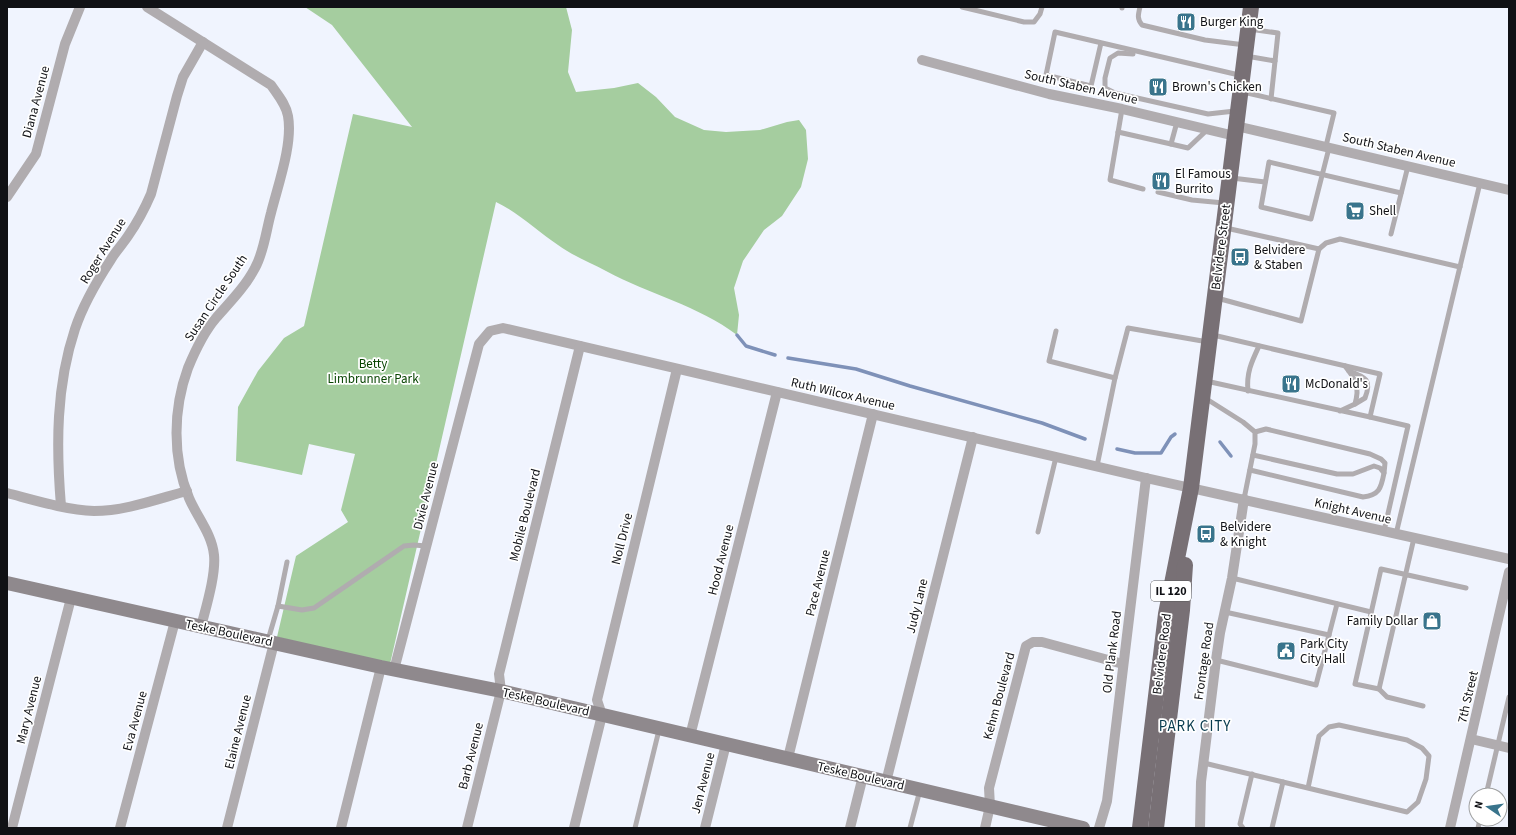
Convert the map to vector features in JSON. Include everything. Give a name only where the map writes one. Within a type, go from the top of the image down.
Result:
[{"type":"main road","name":"Belvidere Street","points":[[1191,488],[1251,7]]},
{"type":"main road","name":"Belvidere Road","points":[[1140,828],[1166,614],[1191,488]]},
{"type":"main road","name":"Belvidere Road","points":[[1156,828],[1182,610],[1191,488]]},
{"type":"street","name":"Diana Avenue","points":[[7,198],[36,154],[65,44],[80,7]]},
{"type":"street","name":"Susan Circle South","points":[[147,7],[270,85],[280,98],[288,114],[290,130],[280,178],[262,248],[255,268],[233,300],[215,319],[201,340],[188,368],[180,396],[176,426],[182,478],[189,498],[212,542],[214,557],[213,573],[202,627]]},
{"type":"street","name":"Roger Avenue","points":[[61,506],[58,471],[60,398],[66,364],[76,328],[90,296],[110,260],[128,236],[152,194],[179,90],[184,77],[203,42]]},
{"type":"street","name":"South Staben Avenue","points":[[922,60],[1049,94],[1208,129],[1237,124],[1509,190]]},
{"type":"street","name":"Ruth Wilcox Avenue","points":[[490,331],[502,328],[1191,488]]},
{"type":"street","name":"Dixie Avenue","points":[[341,828],[426,546],[479,344],[490,331]]},
{"type":"street","name":"Mobile Boulevard","points":[[501,691],[499,674],[580,346]]},
{"type":"street","name":"Noll Drive","points":[[602,715],[597,700],[677,369]]},
{"type":"street","name":"Hood Avenue","points":[[690,736],[777,392]]},
{"type":"street","name":"Pace Avenue","points":[[788,758],[873,414]]},
{"type":"street","name":"Judy Lane","points":[[886,782],[973,437]]},
{"type":"street","name":"Old Plank Road","points":[[1099,828],[1107,801],[1146,478]]},
{"type":"street","name":"Knight Avenue","points":[[1191,488],[1509,560]]},
{"type":"street","points":[[7,493],[61,506],[93,511],[120,509],[186,491]]},
{"type":"street","name":"Frontage Road","points":[[1200,828],[1201,782],[1216,660],[1232,578],[1244,499]]},
{"type":"street","name":"7th Street","points":[[1450,828],[1472,739],[1509,572]]},
{"type":"street","name":"Teske Boulevard","points":[[7,583],[388,668],[501,691],[1083,828]]},
{"type":"street","name":"Mary Avenue","points":[[12,828],[71,598]]},
{"type":"street","name":"Eva Avenue","points":[[120,828],[175,621]]},
{"type":"street","name":"Elaine Avenue","points":[[227,828],[271,642]]},
{"type":"street","name":"Kehm Boulevard","points":[[985,828],[990,806],[988,788],[1026,646],[1033,642],[1042,642],[1123,664]]},
{"type":"street","name":"Barb Avenue","points":[[467,828],[501,691]]},
{"type":"street","points":[[574,828],[602,715]]},
{"type":"street","points":[[1472,739],[1509,748]]},
{"type":"street","name":"Jen Avenue","points":[[705,828],[726,744]]},
{"type":"street","points":[[850,828],[863,776]]},
{"type":"lane","points":[[962,7],[1024,22],[1034,22],[1040,14],[1042,7]]},
{"type":"lane","points":[[1140,7],[1138,21],[1142,25],[1246,51],[1275,61]]},
{"type":"lane","points":[[1248,29],[1278,33],[1270,99]]},
{"type":"lane","points":[[1101,43],[1091,86],[1046,75],[1055,32],[1242,76]]},
{"type":"lane","points":[[1158,56],[1150,58],[1128,53],[1118,53],[1110,58],[1105,78],[1105,88],[1115,93],[1208,114],[1237,124]]},
{"type":"lane","points":[[1240,92],[1334,113],[1322,174],[1311,219],[1261,207],[1269,162],[1322,174],[1401,193]]},
{"type":"lane","points":[[1122,109],[1110,180],[1143,189]]},
{"type":"lane","points":[[1171,144],[1177,122]]},
{"type":"lane","points":[[1118,132],[1188,148],[1208,129]]},
{"type":"lane","points":[[1391,234],[1408,166]]},
{"type":"lane","points":[[1230,177],[1265,182]]},
{"type":"lane","points":[[1396,534],[1480,183]]},
{"type":"lane","points":[[1158,192],[1192,200],[1227,203]]},
{"type":"lane","points":[[1224,227],[1319,249]]},
{"type":"lane","points":[[1215,298],[1301,321],[1319,249],[1326,242],[1340,239],[1460,267]]},
{"type":"lane","points":[[1097,466],[1115,378],[1128,328],[1259,346],[1380,374],[1370,418]]},
{"type":"lane","points":[[1056,331],[1049,361],[1115,378]]},
{"type":"lane","points":[[1248,391],[1247,379],[1250,366],[1259,346]]},
{"type":"lane","points":[[1345,366],[1358,384],[1355,404]]},
{"type":"lane","points":[[1340,411],[1365,398],[1369,386],[1367,380],[1362,376],[1349,371]]},
{"type":"lane","points":[[1204,381],[1408,426],[1384,531]]},
{"type":"lane","points":[[1203,397],[1243,422],[1255,432]]},
{"type":"lane","points":[[1250,470],[1363,497],[1378,493],[1384,473],[1385,463],[1381,459],[1370,454],[1266,429],[1255,432]]},
{"type":"lane","points":[[1244,499],[1255,444],[1255,432]]},
{"type":"lane","points":[[1253,455],[1337,474],[1353,474],[1374,466],[1380,468],[1384,473]]},
{"type":"lane","points":[[1038,532],[1056,457]]},
{"type":"lane","points":[[1379,690],[1414,538]]},
{"type":"lane","points":[[278,606],[302,610],[314,608],[404,546],[426,546]]},
{"type":"lane","points":[[271,642],[287,562]]},
{"type":"lane","points":[[1423,706],[1387,697],[1379,690],[1355,684],[1381,569],[1466,588]]},
{"type":"lane","points":[[1232,578],[1371,612]]},
{"type":"lane","points":[[1216,660],[1316,685],[1337,604]]},
{"type":"lane","points":[[1225,612],[1329,635]]},
{"type":"lane","points":[[1488,787],[1509,697]]},
{"type":"lane","points":[[1204,763],[1407,812],[1418,802],[1426,778],[1429,756],[1422,748],[1407,740],[1339,725],[1329,727],[1319,736],[1308,788]]},
{"type":"lane","points":[[635,828],[660,728]]},
{"type":"lane","points":[[1243,828],[1240,824],[1252,774]]},
{"type":"lane","points":[[1272,828],[1283,782]]},
{"type":"lane","points":[[910,828],[920,790]]},
{"type":"green space","name":"Betty Limbrunner Park","points":[[305,7],[566,7],[572,30],[568,72],[576,92],[614,88],[638,83],[656,97],[675,117],[704,130],[726,132],[760,130],[799,120],[806,130],[808,159],[801,187],[782,216],[764,230],[743,261],[734,288],[739,315],[737,335],[707,316],[622,279],[576,256],[550,240],[512,211],[496,202],[390,664],[277,637],[296,556],[348,522],[341,510],[355,454],[309,444],[302,475],[236,461],[238,407],[258,371],[284,338],[304,326],[353,114],[412,127],[332,25]]},
{"type":"waterway","points":[[737,335],[746,346],[775,355]]},
{"type":"waterway","points":[[788,358],[856,369],[910,386],[1042,423],[1085,439]]},
{"type":"waterway","points":[[1117,449],[1135,453],[1161,453],[1171,437],[1175,434]]},
{"type":"waterway","points":[[1220,442],[1231,456]]},
{"type":"place","name":"Burger King","points":[[1186,22]]},
{"type":"place","name":"Brown's Chicken","points":[[1158,87]]},
{"type":"place","name":"El Famous Burrito","points":[[1161,181]]},
{"type":"place","name":"Shell","points":[[1355,211]]},
{"type":"place","name":"Belvidere & Staben","points":[[1240,257]]},
{"type":"place","name":"McDonald's","points":[[1291,384]]},
{"type":"place","name":"Belvidere & Knight","points":[[1206,534]]},
{"type":"place","name":"Family Dollar","points":[[1432,621]]},
{"type":"place","name":"Park City City Hall","points":[[1286,651]]},
{"type":"district","name":"PARK CITY","points":[[1195,726]]}]
